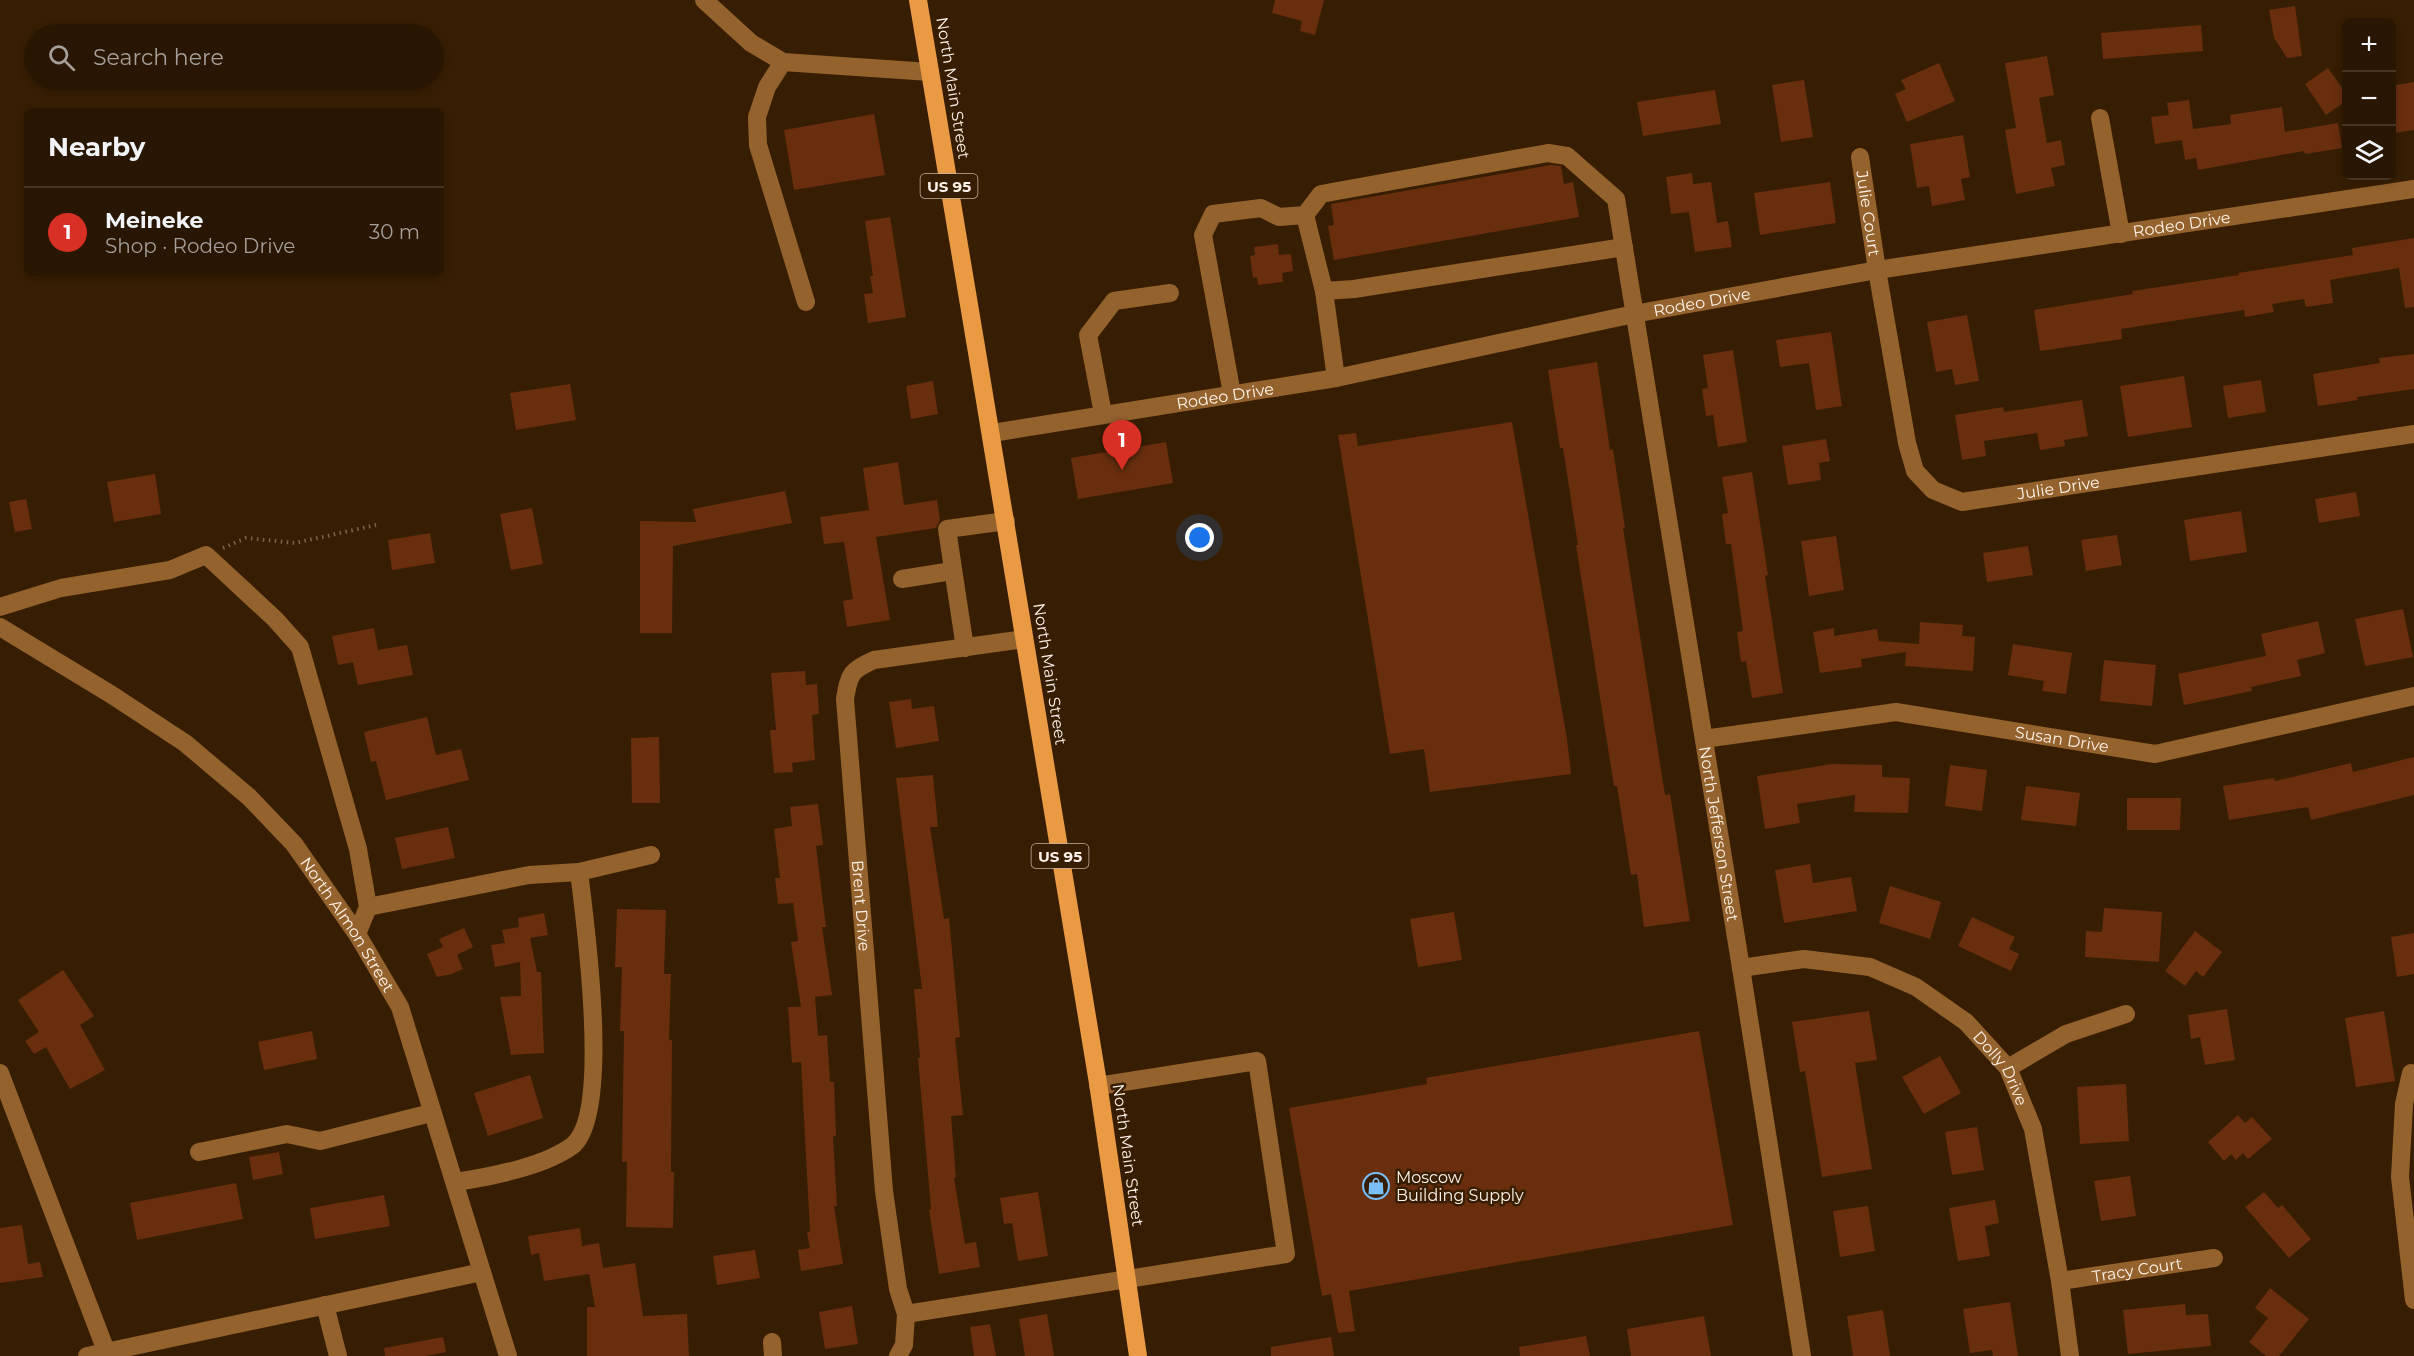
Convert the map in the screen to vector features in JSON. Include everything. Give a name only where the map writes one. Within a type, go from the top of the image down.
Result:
[{"type":"highway","name":"North Main Street","points":[[918,0],[992,433],[1098,1086],[1138,1356]]},
{"type":"street","points":[[704,0],[751,43],[783,62],[930,72]]},
{"type":"street","points":[[783,62],[767,87],[757,117],[758,146],[806,302]]},
{"type":"street","points":[[2100,118],[2121,234]]},
{"type":"street","name":"North Jefferson Street","points":[[1305,215],[1321,194],[1548,153],[1567,156],[1616,199],[1742,968],[1802,1356]]},
{"type":"street","name":"Julie Court","points":[[1860,158],[1877,270]]},
{"type":"street","name":"Rodeo Drive","points":[[992,433],[1336,378],[1634,314],[1877,270],[2414,189]]},
{"type":"street","points":[[1232,394],[1203,235],[1213,214],[1261,208],[1279,218],[1305,215],[1324,291],[1336,378]]},
{"type":"street","points":[[1324,291],[1354,289],[1624,247]]},
{"type":"street","name":"Julie Drive","points":[[1877,270],[1907,443],[1915,471],[1933,489],[1962,502],[2414,434]]},
{"type":"street","points":[[1103,414],[1088,335],[1114,301],[1170,292]]},
{"type":"street","points":[[965,648],[947,529],[1006,521]]},
{"type":"street","points":[[0,607],[62,588],[170,570],[206,555],[275,620],[300,647],[358,849],[368,907],[357,934]]},
{"type":"street","points":[[902,579],[952,571]]},
{"type":"street","name":"North Almon Street","points":[[0,627],[112,695],[185,743],[249,797],[294,844],[357,934],[400,1007],[508,1356]]},
{"type":"street","name":"Brent Drive","points":[[898,1356],[904,1345],[906,1314],[898,1289],[884,1191],[845,699],[848,680],[856,667],[874,660],[1024,639]]},
{"type":"street","name":"Susan Drive","points":[[1704,739],[1896,712],[2155,754],[2414,696]]},
{"type":"street","points":[[368,907],[529,875],[579,872],[651,855]]},
{"type":"street","points":[[455,1182],[499,1175],[551,1156],[573,1145],[585,1125],[593,1072],[592,984],[579,872]]},
{"type":"street","name":"Dolly Drive","points":[[1742,968],[1804,959],[1870,967],[1917,987],[1966,1022],[2008,1068],[2033,1129],[2060,1281],[2070,1356]]},
{"type":"street","points":[[2008,1068],[2066,1035],[2126,1014]]},
{"type":"street","points":[[906,1314],[1286,1254],[1257,1061],[1098,1086]]},
{"type":"street","points":[[2411,1072],[2404,1104],[2400,1177],[2414,1300]]},
{"type":"street","points":[[0,1073],[108,1355]]},
{"type":"street","points":[[199,1152],[287,1134],[320,1141],[431,1113]]},
{"type":"street","name":"Tracy Court","points":[[2060,1281],[2214,1258]]},
{"type":"street","points":[[87,1356],[108,1355],[482,1272]]},
{"type":"street","points":[[325,1305],[338,1356]]},
{"type":"path","points":[[206,555],[246,538],[295,543],[376,525]]},
{"type":"building","points":[[1275,0],[1324,0],[1315,35],[1300,31],[1302,21],[1272,13]]},
{"type":"building","points":[[2295,6],[2302,56],[2287,58],[2274,38],[2269,10]]},
{"type":"building","points":[[2201,25],[2203,51],[2103,59],[2101,33]]},
{"type":"building","points":[[2047,56],[2054,95],[2039,98],[2047,143],[2061,140],[2065,165],[2051,168],[2055,186],[2016,194],[2005,130],[2016,128],[2005,63]]},
{"type":"building","points":[[1939,63],[1955,101],[1907,122],[1895,94],[1906,89],[1901,80]]},
{"type":"building","points":[[2328,68],[2342,88],[2342,104],[2326,115],[2305,84]]},
{"type":"building","points":[[1804,80],[1813,137],[1781,142],[1772,85]]},
{"type":"building","points":[[2414,82],[2414,130],[2396,133],[2396,85]]},
{"type":"building","points":[[1715,90],[1721,124],[1643,136],[1637,102]]},
{"type":"building","points":[[2189,100],[2193,129],[2231,124],[2230,115],[2282,107],[2285,132],[2338,123],[2342,148],[2305,154],[2304,151],[2198,170],[2196,158],[2185,160],[2182,140],[2155,144],[2151,117],[2169,115],[2167,103]]},
{"type":"building","points":[[874,114],[885,175],[794,190],[784,130]]},
{"type":"building","points":[[1963,135],[1970,177],[1961,179],[1965,200],[1932,206],[1929,186],[1917,188],[1910,144]]},
{"type":"building","points":[[1551,165],[1561,166],[1564,184],[1573,182],[1579,217],[1334,260],[1328,226],[1334,225],[1331,204]]},
{"type":"building","points":[[1692,173],[1693,184],[1711,182],[1717,223],[1728,221],[1732,247],[1695,252],[1689,212],[1671,214],[1666,177]]},
{"type":"building","points":[[1830,182],[1836,223],[1760,235],[1754,193]]},
{"type":"building","points":[[890,217],[906,317],[868,323],[864,294],[873,293],[870,276],[873,276],[865,221]]},
{"type":"building","points":[[2414,238],[2414,307],[2405,308],[2399,268],[2330,280],[2333,303],[2306,307],[2304,299],[2272,304],[2274,312],[2245,317],[2244,310],[2121,329],[2122,339],[2040,351],[2034,310],[2133,294],[2132,291],[2353,255],[2352,248]]},
{"type":"building","points":[[1278,244],[1279,255],[1291,254],[1293,271],[1282,273],[1283,282],[1258,285],[1257,277],[1253,278],[1250,256],[1255,255],[1254,247]]},
{"type":"building","points":[[1967,315],[1979,381],[1955,385],[1952,369],[1936,372],[1927,322]]},
{"type":"building","points":[[1831,332],[1842,406],[1816,410],[1809,363],[1780,367],[1776,340]]},
{"type":"building","points":[[1733,350],[1747,442],[1718,447],[1713,415],[1706,416],[1702,389],[1708,388],[1703,355]]},
{"type":"building","points":[[2414,354],[2414,389],[2357,397],[2358,400],[2318,406],[2313,374],[2380,363],[2379,358]]},
{"type":"building","points":[[1597,362],[1610,450],[1613,449],[1625,528],[1623,528],[1665,795],[1670,794],[1690,921],[1644,927],[1637,874],[1631,875],[1617,786],[1614,786],[1563,448],[1560,448],[1548,370]]},
{"type":"building","points":[[2184,376],[2192,427],[2128,437],[2120,386]]},
{"type":"building","points":[[2261,380],[2266,412],[2228,418],[2223,386]]},
{"type":"building","points":[[933,381],[938,414],[911,419],[906,386]]},
{"type":"building","points":[[570,384],[576,420],[516,430],[510,393]]},
{"type":"building","points":[[2082,400],[2088,436],[2064,440],[2065,446],[2040,450],[2037,433],[1984,441],[1986,456],[1962,460],[1955,415],[2003,407],[2004,412]]},
{"type":"building","points":[[1512,422],[1567,739],[1571,774],[1430,792],[1424,749],[1390,754],[1338,435],[1356,433],[1358,446]]},
{"type":"building","points":[[1826,439],[1830,461],[1819,463],[1821,480],[1788,485],[1782,446]]},
{"type":"building","points":[[1166,442],[1173,483],[1078,499],[1071,458]]},
{"type":"building","points":[[898,462],[904,505],[937,500],[940,520],[936,528],[876,537],[890,620],[847,627],[843,601],[853,599],[844,542],[824,544],[820,517],[869,510],[863,468]]},
{"type":"building","points":[[1752,472],[1783,693],[1752,698],[1746,661],[1741,662],[1737,632],[1743,631],[1731,544],[1726,544],[1722,514],[1728,513],[1722,477]]},
{"type":"building","points":[[155,474],[161,514],[114,522],[107,482]]},
{"type":"building","points":[[785,491],[792,523],[673,546],[672,633],[640,633],[640,521],[696,522],[693,509]]},
{"type":"building","points":[[2356,492],[2360,516],[2319,523],[2315,499]]},
{"type":"building","points":[[26,499],[32,529],[15,532],[9,502]]},
{"type":"building","points":[[532,508],[543,564],[511,570],[500,514]]},
{"type":"building","points":[[2241,511],[2247,552],[2190,561],[2184,520]]},
{"type":"building","points":[[430,533],[435,563],[392,570],[388,540]]},
{"type":"building","points":[[2117,535],[2122,565],[2086,571],[2081,540]]},
{"type":"building","points":[[1836,536],[1844,590],[1809,596],[1801,541]]},
{"type":"building","points":[[2028,546],[2033,575],[1987,582],[1983,553]]},
{"type":"building","points":[[2403,609],[2413,657],[2365,666],[2355,619]]},
{"type":"building","points":[[2318,621],[2325,653],[2297,660],[2301,676],[2251,687],[2252,691],[2184,705],[2178,674],[2266,656],[2261,634]]},
{"type":"building","points":[[1920,622],[1963,625],[1962,636],[1975,637],[1973,671],[1905,666],[1906,652],[1861,659],[1862,667],[1820,673],[1813,632],[1834,628],[1834,636],[1877,629],[1879,641],[1919,644]]},
{"type":"building","points":[[374,628],[378,650],[407,645],[413,675],[358,685],[353,662],[338,665],[332,636]]},
{"type":"building","points":[[2013,644],[2072,653],[2066,694],[2042,691],[2044,681],[2008,675]]},
{"type":"building","points":[[2104,660],[2156,665],[2152,706],[2100,701]]},
{"type":"building","points":[[805,671],[806,685],[817,684],[819,714],[812,715],[815,760],[792,763],[793,772],[774,773],[770,730],[776,730],[771,673]]},
{"type":"building","points":[[911,699],[912,709],[934,706],[939,741],[896,748],[889,702]]},
{"type":"building","points":[[427,717],[436,755],[461,749],[469,780],[386,800],[376,761],[371,762],[364,732]]},
{"type":"building","points":[[659,737],[660,803],[632,803],[631,738]]},
{"type":"building","points":[[2414,757],[2414,795],[2311,820],[2308,807],[2229,820],[2223,786],[2274,778],[2275,781],[2351,763],[2353,772]]},
{"type":"building","points":[[1832,764],[1882,765],[1882,777],[1910,778],[1908,813],[1854,812],[1855,795],[1797,804],[1800,823],[1765,829],[1757,776]]},
{"type":"building","points":[[1950,765],[1987,770],[1982,811],[1945,806]]},
{"type":"building","points":[[933,775],[938,827],[930,827],[944,919],[949,918],[960,1037],[955,1038],[963,1115],[951,1116],[956,1178],[954,1178],[965,1244],[976,1242],[980,1267],[939,1274],[929,1210],[931,1209],[918,1058],[920,1058],[914,989],[922,989],[896,778]]},
{"type":"building","points":[[2026,786],[2080,793],[2076,826],[2021,820]]},
{"type":"building","points":[[2127,798],[2181,798],[2180,830],[2127,830]]},
{"type":"building","points":[[818,804],[823,845],[816,846],[826,927],[822,927],[832,995],[815,997],[818,1036],[827,1035],[830,1082],[834,1082],[836,1136],[833,1136],[837,1206],[834,1206],[843,1264],[801,1271],[798,1250],[810,1248],[807,1232],[810,1232],[801,1062],[792,1063],[788,1007],[801,1007],[791,942],[798,941],[793,903],[778,904],[775,878],[780,878],[774,829],[792,826],[790,807]]},
{"type":"building","points":[[448,827],[455,858],[402,869],[395,838]]},
{"type":"building","points":[[1810,864],[1813,883],[1851,877],[1857,911],[1784,923],[1775,870]]},
{"type":"building","points":[[1890,886],[1941,902],[1930,939],[1879,923]]},
{"type":"building","points":[[2104,908],[2162,912],[2159,962],[2085,957],[2086,931],[2102,932]]},
{"type":"building","points":[[617,909],[666,910],[664,974],[671,974],[669,1040],[672,1040],[673,1228],[626,1227],[627,1162],[622,1162],[624,1031],[620,1031],[622,967],[615,967]]},
{"type":"building","points":[[1454,912],[1462,960],[1418,967],[1410,919]]},
{"type":"building","points":[[544,913],[548,935],[530,938],[537,972],[541,972],[544,1053],[511,1055],[500,997],[521,996],[520,962],[495,967],[491,945],[505,943],[502,930],[519,927],[518,918]]},
{"type":"building","points":[[1972,917],[2015,937],[2009,949],[2019,954],[2011,971],[1958,946]]},
{"type":"building","points":[[464,928],[473,947],[457,955],[463,969],[437,977],[427,954],[443,947],[439,939]]},
{"type":"building","points":[[2195,931],[2222,952],[2203,977],[2196,971],[2185,986],[2165,971]]},
{"type":"building","points":[[2414,933],[2414,974],[2397,977],[2391,937]]},
{"type":"building","points":[[63,970],[94,1016],[80,1025],[105,1070],[70,1089],[46,1047],[34,1054],[25,1041],[39,1032],[18,1000]]},
{"type":"building","points":[[2227,1009],[2235,1060],[2205,1065],[2200,1037],[2191,1039],[2188,1015]]},
{"type":"building","points":[[1869,1011],[1877,1060],[1855,1063],[1872,1169],[1822,1177],[1805,1071],[1800,1072],[1792,1022]]},
{"type":"building","points":[[2384,1011],[2395,1081],[2356,1087],[2345,1018]]},
{"type":"building","points":[[312,1031],[317,1059],[264,1070],[258,1042]]},
{"type":"building","points":[[1699,1031],[1733,1225],[1349,1291],[1355,1331],[1338,1333],[1331,1294],[1322,1296],[1289,1108],[1427,1084],[1426,1078]]},
{"type":"building","points":[[1940,1056],[1961,1093],[1924,1114],[1902,1077]]},
{"type":"building","points":[[530,1075],[543,1118],[488,1136],[474,1093]]},
{"type":"building","points":[[2126,1084],[2129,1141],[2080,1144],[2077,1087]]},
{"type":"building","points":[[2238,1115],[2245,1123],[2252,1117],[2272,1139],[2248,1159],[2243,1153],[2236,1160],[2231,1154],[2224,1161],[2208,1142]]},
{"type":"building","points":[[1977,1127],[1984,1170],[1952,1175],[1945,1132]]},
{"type":"building","points":[[279,1152],[283,1174],[253,1180],[249,1157]]},
{"type":"building","points":[[2130,1176],[2136,1216],[2101,1221],[2094,1181]]},
{"type":"building","points":[[236,1183],[243,1219],[137,1240],[130,1203]]},
{"type":"building","points":[[1038,1192],[1048,1256],[1018,1261],[1012,1223],[1004,1224],[1000,1198]]},
{"type":"building","points":[[2264,1192],[2278,1208],[2282,1205],[2311,1239],[2289,1258],[2245,1207]]},
{"type":"building","points":[[384,1195],[390,1226],[315,1239],[310,1208]]},
{"type":"building","points":[[1995,1200],[1999,1223],[1985,1226],[1990,1256],[1958,1261],[1949,1208]]},
{"type":"building","points":[[1868,1206],[1875,1251],[1840,1257],[1833,1211]]},
{"type":"building","points":[[22,1225],[28,1264],[40,1262],[43,1277],[0,1283],[0,1228]]},
{"type":"building","points":[[580,1228],[582,1246],[599,1243],[603,1268],[635,1263],[643,1316],[687,1314],[689,1356],[587,1356],[587,1307],[595,1307],[589,1274],[544,1281],[539,1253],[531,1255],[528,1236]]},
{"type":"building","points":[[755,1250],[760,1278],[717,1285],[713,1256]]},
{"type":"building","points":[[2270,1288],[2309,1319],[2279,1356],[2266,1356],[2249,1342],[2268,1318],[2255,1308]]},
{"type":"building","points":[[2010,1302],[2018,1356],[1993,1356],[1992,1350],[1970,1353],[1963,1309]]},
{"type":"building","points":[[2185,1304],[2186,1315],[2208,1314],[2211,1346],[2128,1354],[2123,1310]]},
{"type":"building","points":[[852,1306],[858,1344],[825,1349],[819,1312]]},
{"type":"building","points":[[1883,1310],[1890,1356],[1853,1356],[1847,1316]]},
{"type":"building","points":[[1047,1314],[1054,1356],[1025,1356],[1019,1319]]},
{"type":"building","points":[[1704,1316],[1711,1356],[1631,1356],[1627,1329]]},
{"type":"building","points":[[990,1324],[996,1356],[974,1356],[970,1327]]},
{"type":"building","points":[[1586,1336],[1590,1356],[1520,1356],[1519,1347]]},
{"type":"building","points":[[443,1337],[446,1352],[425,1356],[385,1356],[384,1348]]},
{"type":"building","points":[[1331,1337],[1334,1356],[1271,1356],[1271,1347]]},
{"type":"place","name":"Meineke","points":[[1122,470]]},
{"type":"place","name":"Moscow Building Supply","points":[[1376,1186]]}]
